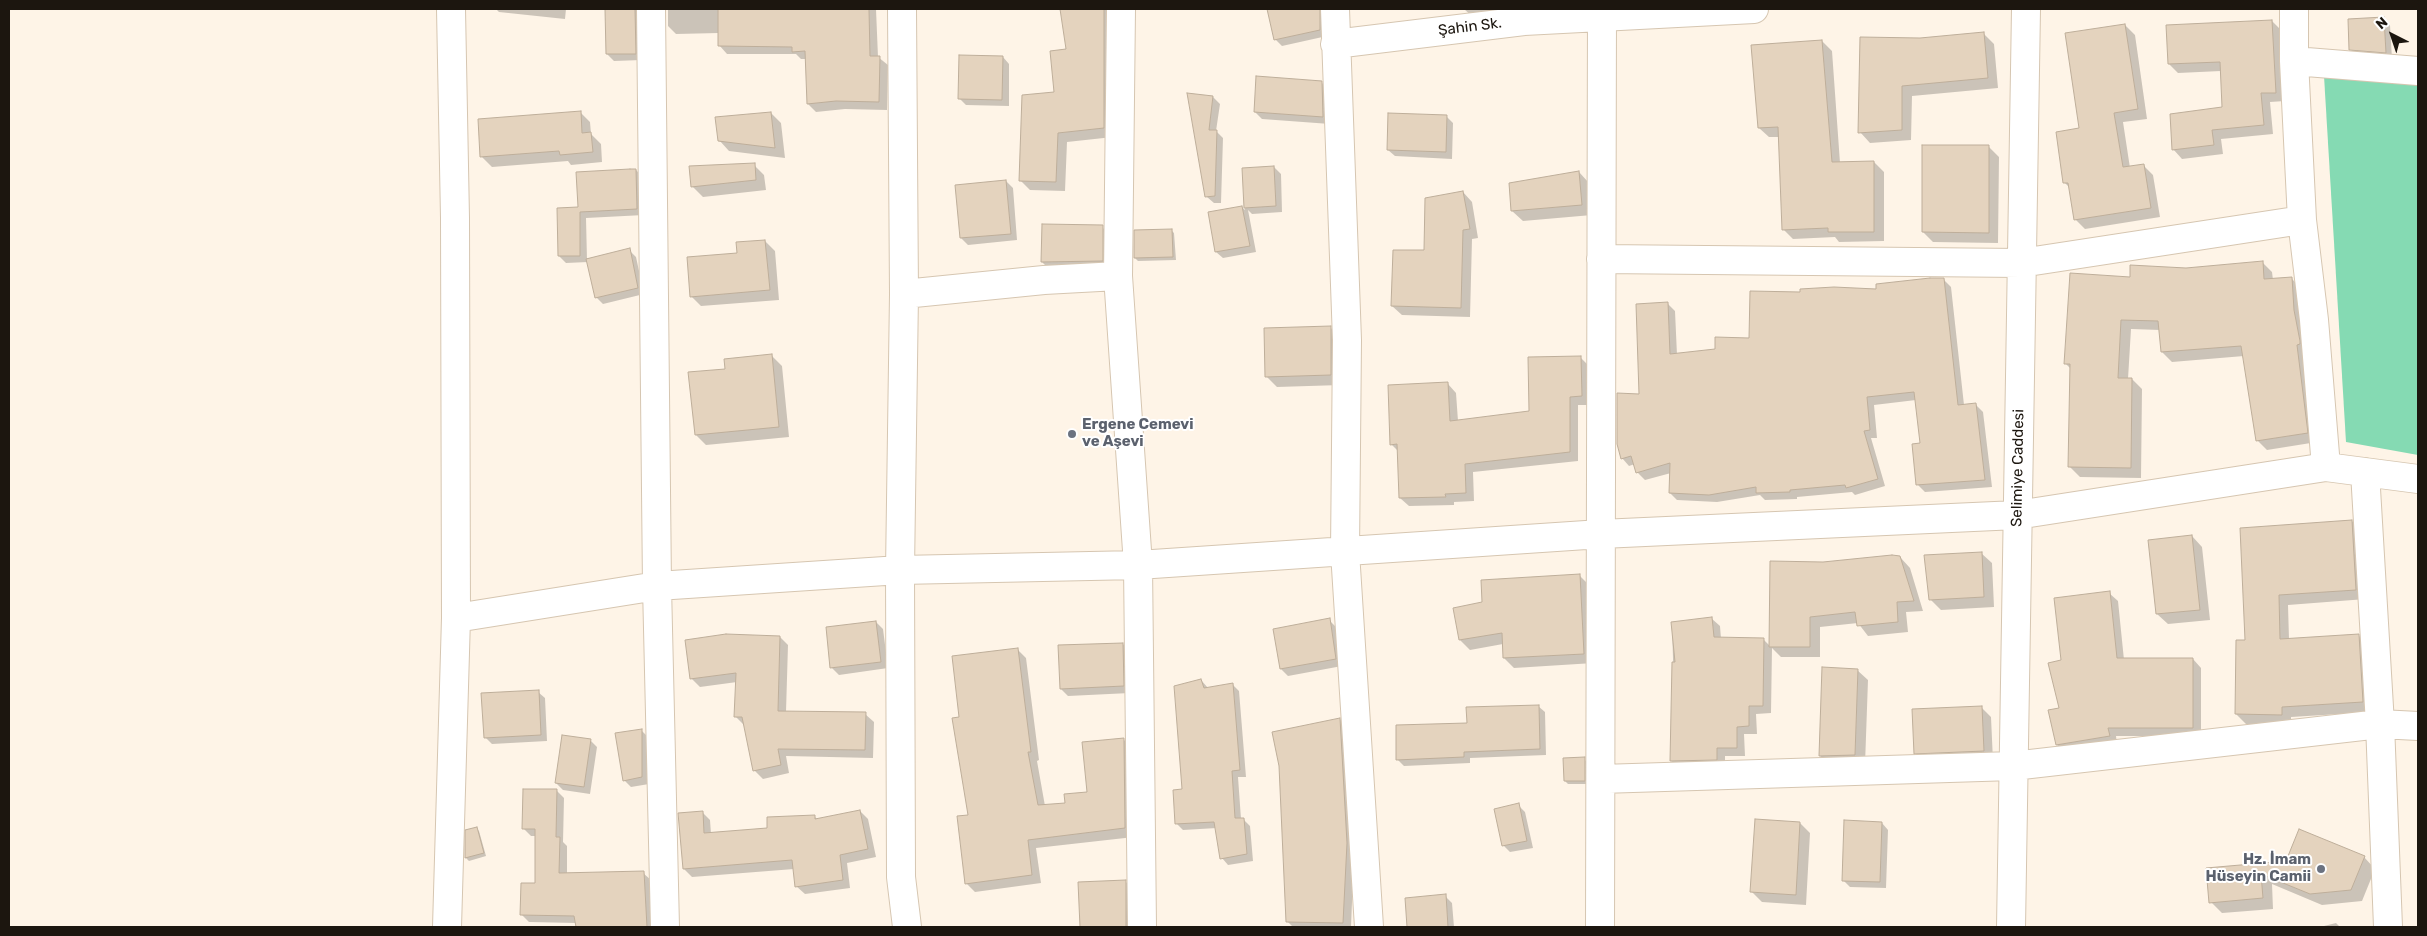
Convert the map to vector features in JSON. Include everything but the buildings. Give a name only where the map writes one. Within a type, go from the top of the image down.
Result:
[{"type":"street","points":[[446,927],[456,618],[455,218],[451,9]]},
{"type":"street","points":[[651,9],[658,586],[665,927]]},
{"type":"street","points":[[902,9],[904,294],[900,570],[902,876],[907,927]]},
{"type":"street","points":[[1121,9],[1118,276],[1138,565],[1142,927]]},
{"type":"street","points":[[1335,9],[1347,340],[1345,552],[1369,927]]},
{"type":"street","name":"Şahin Sk.","points":[[1335,44],[1602,12],[1754,9]]},
{"type":"street","name":"Selimiye Caddesi","points":[[2011,927],[2026,9]]},
{"type":"street","points":[[2294,9],[2294,61],[2302,220],[2314,320],[2326,467]]},
{"type":"street","points":[[1600,927],[1602,12]]},
{"type":"street","points":[[2294,61],[2418,71]]},
{"type":"street","points":[[1601,258],[2022,262],[2302,220]]},
{"type":"street","points":[[904,294],[1044,280],[1118,276]]},
{"type":"street","points":[[456,618],[658,586],[900,570],[1138,565],[1601,534],[2017,515],[2326,467],[2418,479]]},
{"type":"street","points":[[2365,472],[2380,724],[2388,927]]},
{"type":"street","points":[[1601,779],[2013,766],[2380,724],[2418,726]]},
{"type":"green space","points":[[2324,76],[2418,85],[2418,455],[2346,442]]},
{"type":"place","name":"Ergene Cemevi ve Aşevi","points":[[1072,434]]},
{"type":"place","name":"Hz. İmam Hüseyin Camii","points":[[2321,869]]}]
